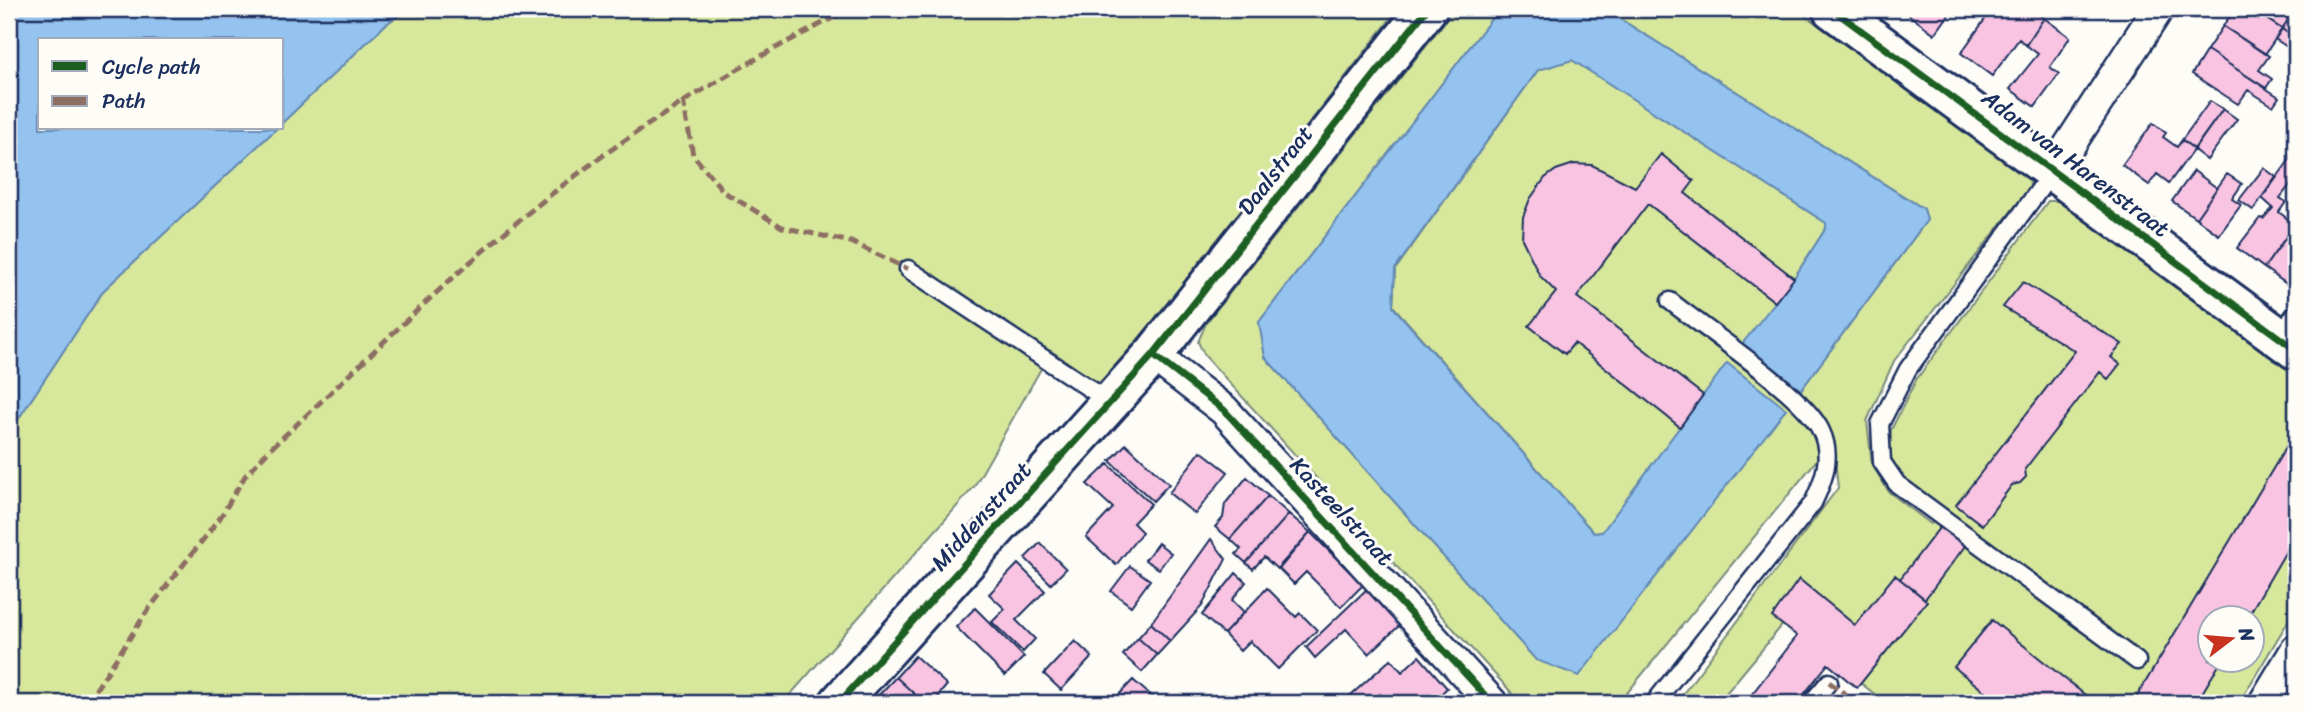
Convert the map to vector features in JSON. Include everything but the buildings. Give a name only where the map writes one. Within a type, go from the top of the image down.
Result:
[{"type":"street","name":"Daalstraat","points":[[1153,355],[1427,9]]},
{"type":"street","name":"Adam van Harenstraat","points":[[1832,9],[2290,334]]},
{"type":"street","points":[[2054,169],[2158,9]]},
{"type":"street","name":"Middenstraat","points":[[839,703],[1153,355]]},
{"type":"street","name":"Kasteelstraat","points":[[1153,355],[1224,410],[1492,703]]},
{"type":"street","points":[[2264,703],[2296,650]]},
{"type":"lane","points":[[2054,169],[1908,369],[1880,424],[1882,462],[1897,484],[2137,662]]},
{"type":"lane","points":[[908,269],[1110,402]]},
{"type":"lane","points":[[1654,703],[1813,503],[1825,478],[1827,455],[1822,433],[1813,416],[1796,398],[1670,301]]},
{"type":"lane","points":[[1811,703],[1829,682]]},
{"type":"green space","points":[[407,9],[1398,9],[1174,297],[1100,384],[1051,351],[974,487],[783,703],[9,703],[9,433],[104,290],[275,130],[284,130],[284,121],[385,25]]},
{"type":"green space","points":[[1455,9],[1499,9],[1259,322],[1265,357],[1536,660],[1601,532],[1594,533],[1393,306],[1395,270],[1538,70],[1572,60],[1826,223],[1826,228],[1794,278],[1801,390],[1927,220],[1924,209],[1604,9],[1796,9],[2029,177],[2030,187],[1894,361],[1867,421],[1872,465],[1889,492],[1931,524],[1942,507],[1903,478],[1890,458],[1891,430],[1916,380],[2048,201],[2060,201],[2296,365],[2296,608],[2266,658],[2266,604],[2196,604],[2196,674],[2256,674],[2239,703],[1886,703],[1784,623],[1718,703],[1676,703],[1838,488],[1833,440],[1619,703],[1521,703],[1205,356],[1198,342],[1206,323]]},
{"type":"water","points":[[9,9],[407,9],[385,25],[284,121],[284,38],[38,38],[38,130],[275,130],[104,290],[9,433]]},
{"type":"water","points":[[1499,9],[1604,9],[1924,209],[1927,220],[1801,390],[1742,344],[1794,278],[1826,228],[1826,223],[1572,60],[1538,70],[1395,269],[1393,307],[1594,533],[1602,532],[1727,363],[1786,409],[1579,676],[1536,660],[1265,357],[1259,322]]},
{"type":"marked path","points":[[87,703],[148,610],[220,518],[245,476],[269,450],[453,278],[516,223],[635,133],[763,55],[851,9]]},
{"type":"marked path","points":[[683,100],[693,155],[724,192],[782,227],[851,242],[908,269]]},
{"type":"marked path","points":[[1829,682],[1857,703]]},
{"type":"cycle path","points":[[839,703],[1153,355],[1427,9]]},
{"type":"cycle path","points":[[1832,9],[2296,350]]},
{"type":"cycle path","points":[[1153,355],[1224,410],[1492,703]]}]
